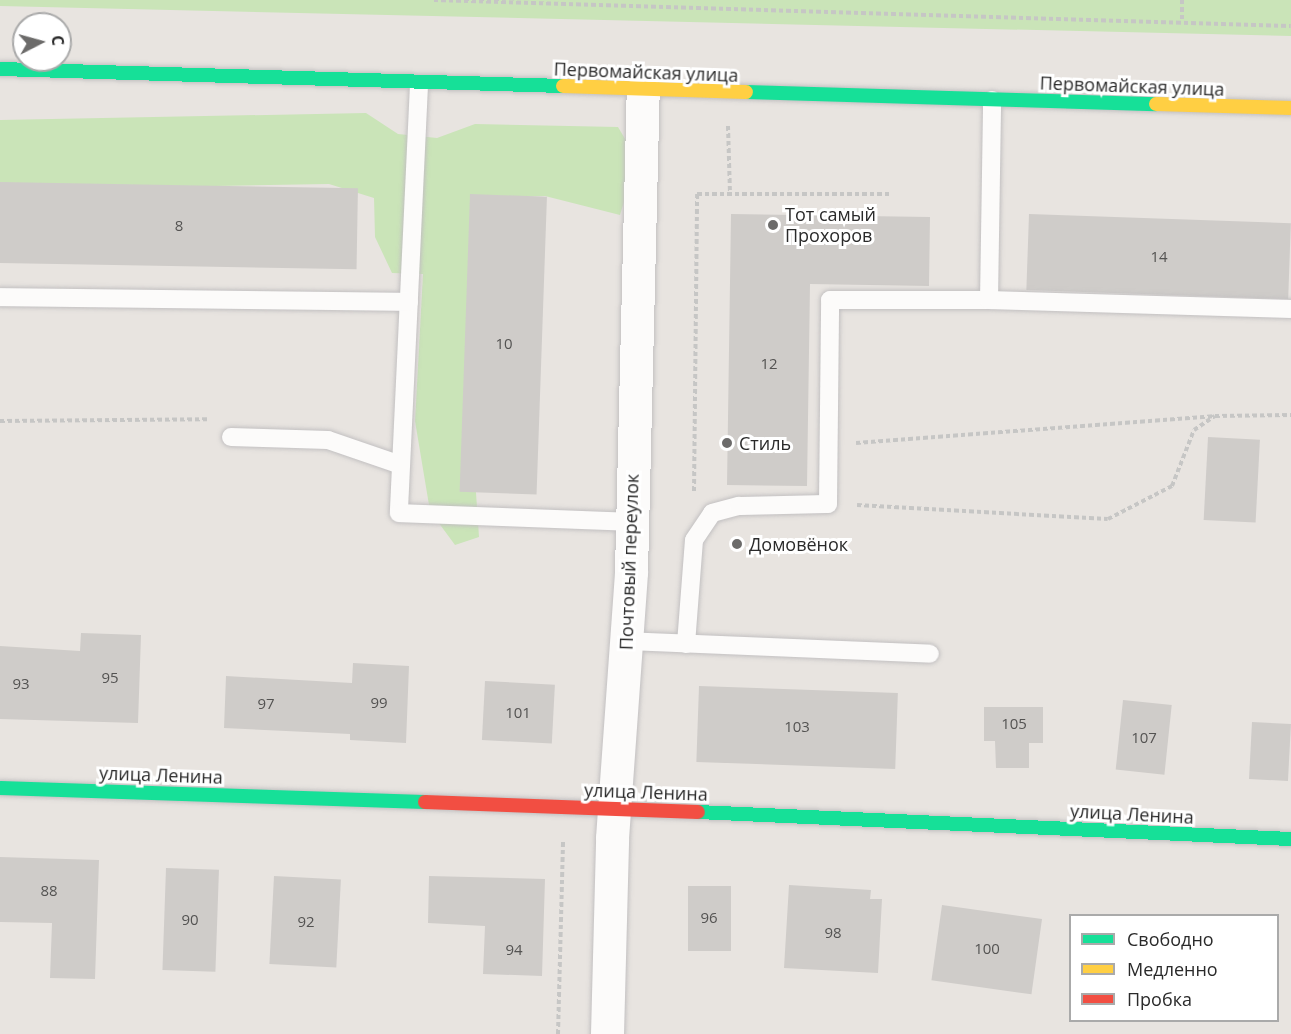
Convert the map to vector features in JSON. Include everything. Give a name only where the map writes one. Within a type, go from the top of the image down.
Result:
[{"type":"main road","name":"Первомайская улица","points":[[0,69],[419,84],[1291,108]]},
{"type":"main road","name":"улица Ленина","points":[[0,788],[614,808],[1291,839]]},
{"type":"street","name":"Почтовый переулок","points":[[607,1034],[614,808],[632,522],[643,90]]},
{"type":"lane","points":[[419,84],[399,513],[632,522]]},
{"type":"lane","points":[[989,300],[992,100]]},
{"type":"lane","points":[[0,297],[409,302]]},
{"type":"lane","points":[[686,644],[694,540],[712,513],[739,506],[828,504],[830,300],[989,300],[1291,309]]},
{"type":"lane","points":[[231,437],[328,440],[401,465]]},
{"type":"lane","points":[[626,641],[930,654]]},
{"type":"path","points":[[434,0],[1291,26]]},
{"type":"path","points":[[1182,0],[1182,21]]},
{"type":"path","points":[[728,125],[730,194]]},
{"type":"path","points":[[694,540],[697,194],[890,194]]},
{"type":"path","points":[[828,445],[1215,416],[1291,415]]},
{"type":"path","points":[[828,504],[1108,519],[1172,486],[1194,430],[1215,416]]},
{"type":"path","points":[[0,421],[167,419]]},
{"type":"path","points":[[558,1034],[563,837]]},
{"type":"green space","points":[[0,0],[1291,0],[1291,36],[0,6]]},
{"type":"green space","points":[[366,113],[398,134],[437,138],[475,124],[618,127],[637,159],[620,215],[545,196],[488,198],[475,478],[479,537],[455,545],[430,511],[415,421],[423,274],[392,273],[375,237],[374,198],[329,184],[0,190],[0,120]]},
{"type":"building","points":[[0,182],[358,188],[357,269],[0,263]]},
{"type":"building","points":[[470,194],[547,197],[537,495],[460,492]]},
{"type":"building","points":[[731,214],[930,217],[929,286],[810,284],[807,486],[727,485]]},
{"type":"building","points":[[1029,214],[1291,223],[1288,299],[1026,290]]},
{"type":"building","points":[[1208,437],[1260,440],[1256,523],[1204,520]]},
{"type":"building","points":[[81,633],[141,635],[138,723],[0,719],[0,646],[80,651]]},
{"type":"building","points":[[353,663],[409,666],[406,743],[350,740],[350,734],[224,728],[226,676],[352,683]]},
{"type":"building","points":[[485,681],[555,685],[552,744],[482,740]]},
{"type":"building","points":[[699,686],[898,693],[895,769],[696,762]]},
{"type":"building","points":[[1123,700],[1172,705],[1164,775],[1116,770]]},
{"type":"building","points":[[984,707],[1043,707],[1043,743],[1029,743],[1029,768],[996,768],[995,741],[984,741]]},
{"type":"building","points":[[1252,722],[1291,724],[1288,781],[1249,779]]},
{"type":"building","points":[[0,857],[99,860],[95,979],[50,978],[52,923],[0,922]]},
{"type":"building","points":[[166,868],[219,870],[215,972],[162,970]]},
{"type":"building","points":[[274,876],[341,880],[336,967],[269,964]]},
{"type":"building","points":[[429,876],[545,879],[542,976],[483,974],[485,926],[428,923]]},
{"type":"building","points":[[789,885],[871,890],[870,899],[882,899],[878,973],[784,968]]},
{"type":"building","points":[[688,886],[731,886],[731,951],[688,951]]},
{"type":"building","points":[[942,905],[1042,919],[1031,994],[931,980]]},
{"type":"traffic: fast","points":[[0,69],[563,86]]},
{"type":"traffic: fast","points":[[746,92],[1156,104]]},
{"type":"traffic: fast","points":[[0,788],[425,802]]},
{"type":"traffic: fast","points":[[698,812],[1291,839]]},
{"type":"traffic: slow","points":[[563,86],[746,92]]},
{"type":"traffic: slow","points":[[1156,104],[1291,108]]},
{"type":"traffic: jam","points":[[425,802],[698,812]]},
{"type":"place","name":"Тот самый Прохоров","points":[[773,225]]},
{"type":"place","name":"Стиль","points":[[727,443]]},
{"type":"place","name":"Домовёнок","points":[[737,544]]}]
